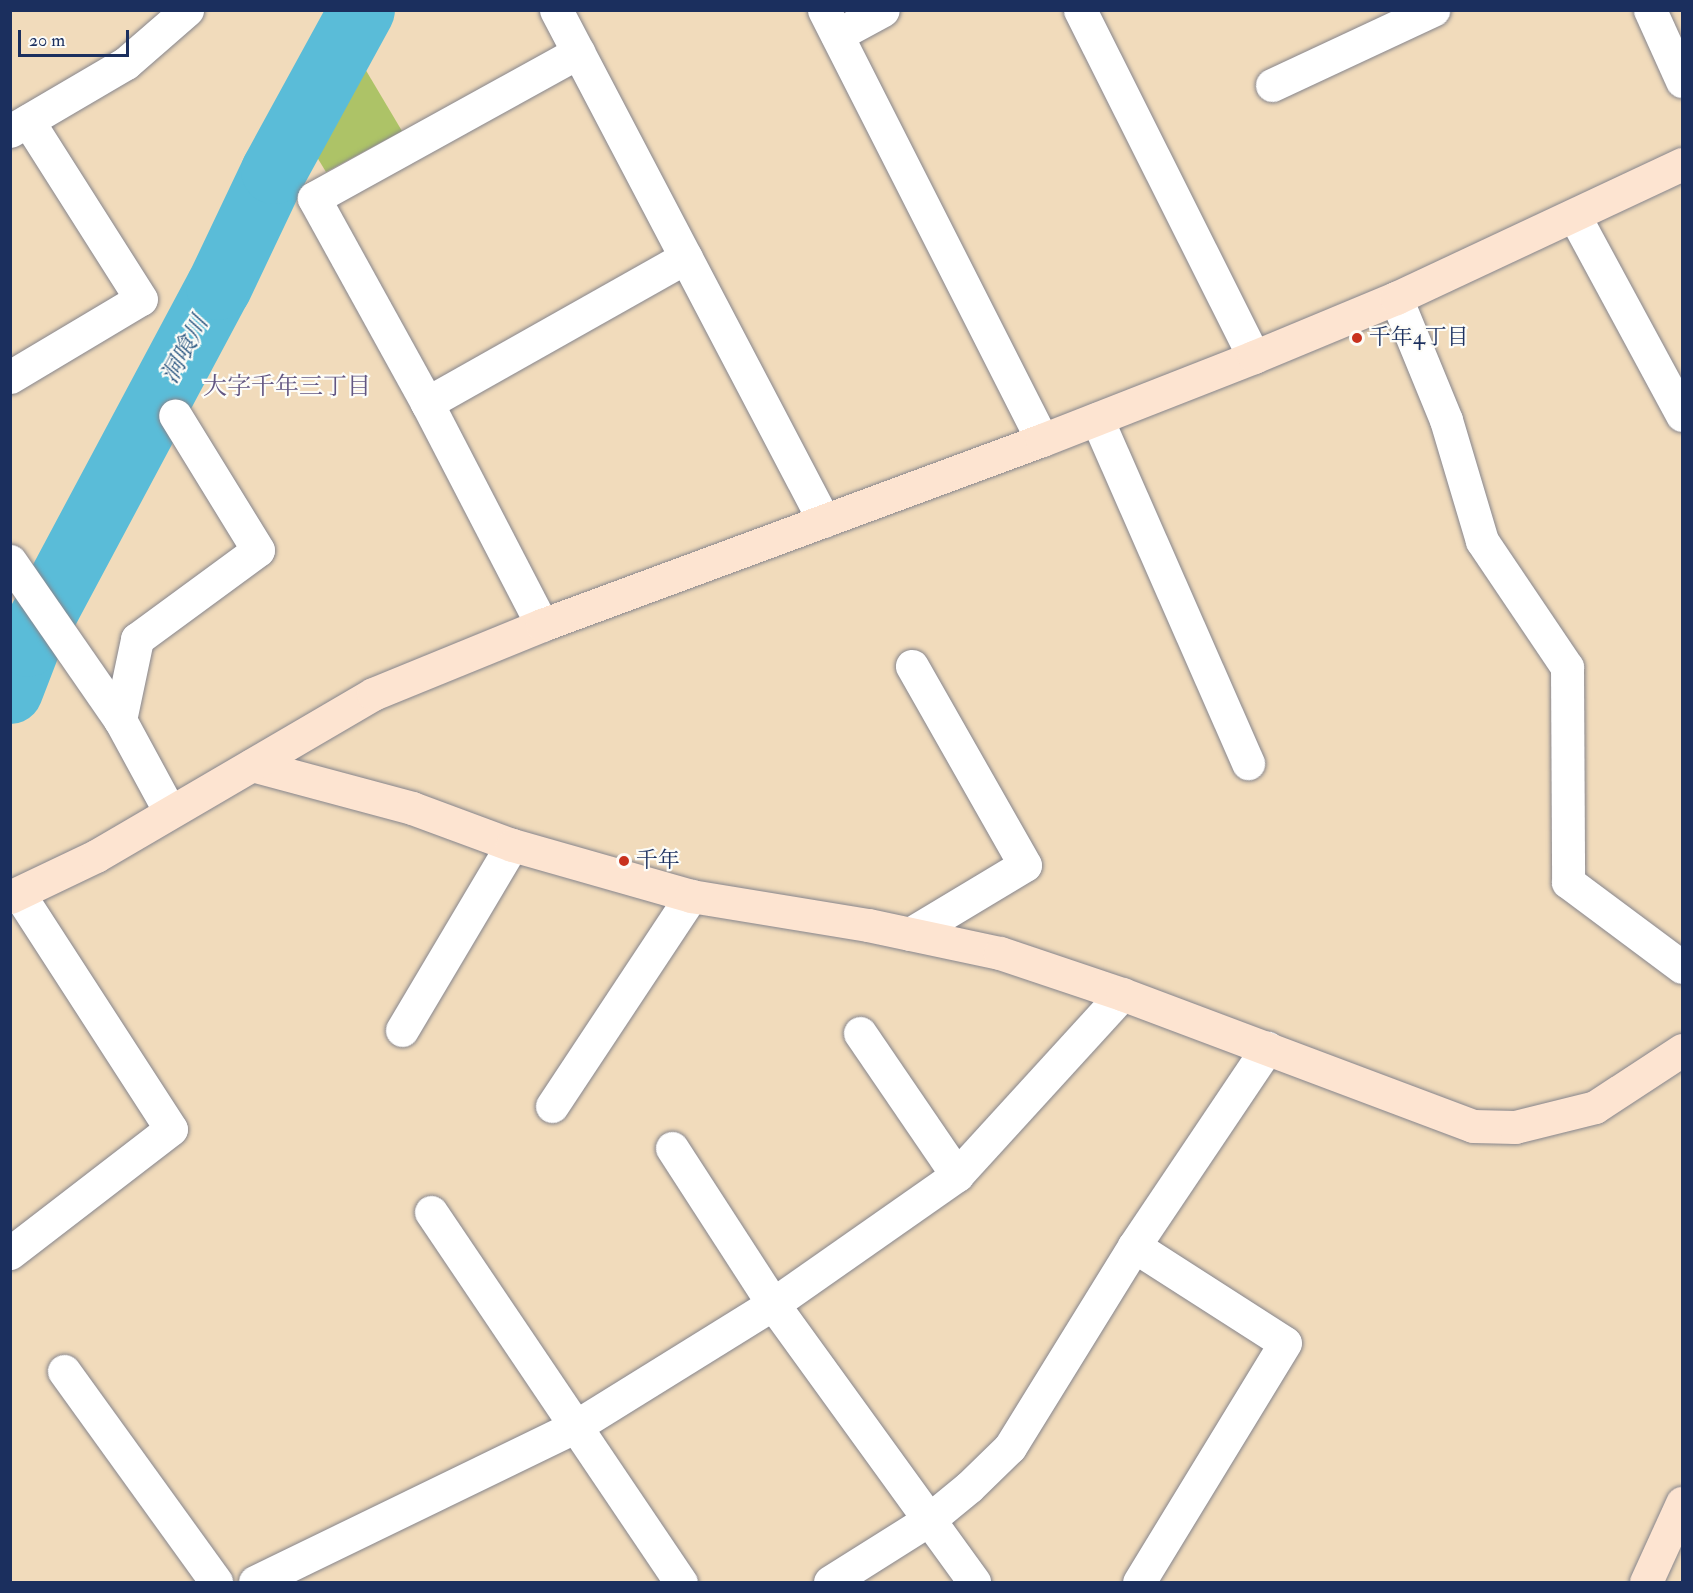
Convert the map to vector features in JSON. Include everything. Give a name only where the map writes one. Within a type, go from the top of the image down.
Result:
[{"type":"street","points":[[10,377],[141,299],[19,126],[126,63],[187,10]]},
{"type":"street","points":[[556,10],[824,521]]},
{"type":"street","points":[[883,10],[830,23],[1042,440]]},
{"type":"street","points":[[1080,10],[1254,357]]},
{"type":"street","points":[[1272,85],[1433,10]]},
{"type":"street","points":[[1650,10],[1683,81]]},
{"type":"street","points":[[542,625],[428,403],[314,198],[578,52]]},
{"type":"street","points":[[10,1253],[171,1129],[15,896],[96,856],[373,694],[542,625],[1042,440],[1254,357],[1396,298],[1575,217],[1683,164]]},
{"type":"street","points":[[1575,217],[1683,415]]},
{"type":"street","points":[[428,403],[686,257]]},
{"type":"street","points":[[1396,298],[1446,420],[1482,541],[1567,667],[1568,882],[1683,967]]},
{"type":"street","points":[[120,720],[136,639],[258,550],[175,415]]},
{"type":"street","points":[[1097,419],[1248,763]]},
{"type":"street","points":[[10,561],[120,720],[170,812]]},
{"type":"street","points":[[910,934],[1025,865],[912,666]]},
{"type":"street","points":[[252,765],[412,808],[512,845],[691,896],[910,934],[1000,953],[1122,994],[1473,1126],[1515,1127],[1595,1107],[1683,1050]]},
{"type":"street","points":[[402,1029],[512,845]]},
{"type":"street","points":[[552,1106],[691,896]]},
{"type":"street","points":[[255,1582],[576,1426],[773,1304],[957,1175],[1122,994]]},
{"type":"street","points":[[860,1033],[957,1175]]},
{"type":"street","points":[[830,1582],[930,1519],[969,1487],[1010,1447],[1134,1246],[1267,1048]]},
{"type":"street","points":[[672,1148],[773,1304],[974,1582]]},
{"type":"street","points":[[431,1212],[681,1582]]},
{"type":"street","points":[[1134,1246],[1285,1343],[1139,1582]]},
{"type":"street","points":[[64,1371],[216,1582]]},
{"type":"street","points":[[1646,1582],[1683,1503]]},
{"type":"green space","points":[[355,52],[402,131],[326,172],[303,134]]},
{"type":"waterway","name":"洞喰川","points":[[10,691],[28,644],[219,287],[274,171],[362,10]]},
{"type":"place","name":"千年4丁目","points":[[1357,338]]},
{"type":"place","name":"千年","points":[[624,861]]},
{"type":"district","name":"大字千年三丁目","points":[[287,387]]}]
